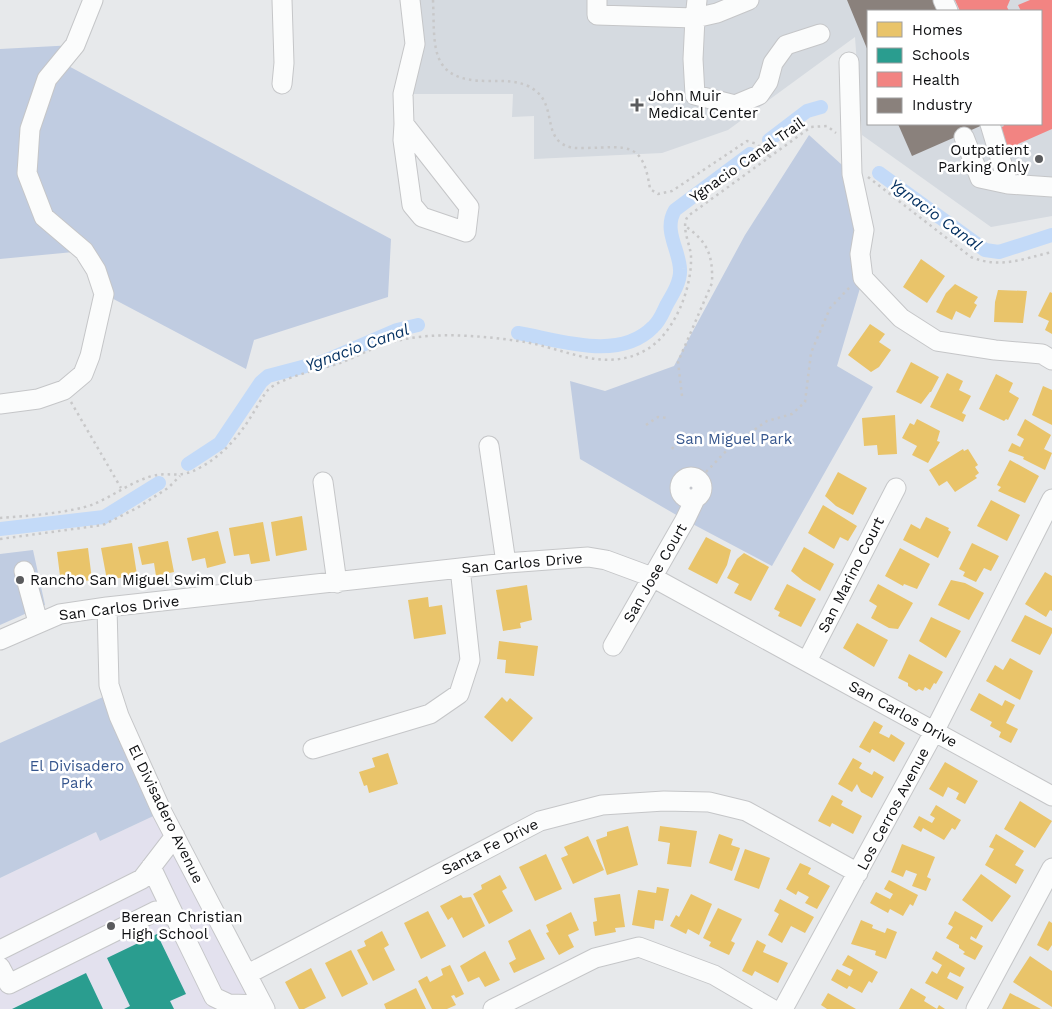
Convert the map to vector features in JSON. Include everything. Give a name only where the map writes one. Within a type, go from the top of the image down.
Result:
[{"type":"street","points":[[0,404],[38,399],[64,390],[82,374],[90,356],[104,294],[96,270],[84,250],[44,217],[27,173],[30,129],[47,79],[75,45],[93,0]]},
{"type":"street","points":[[282,0],[284,63],[282,84]]},
{"type":"street","points":[[404,124],[469,207],[466,232],[422,217],[412,205],[403,140],[403,94],[415,44],[410,0]]},
{"type":"street","points":[[597,0],[598,15],[696,5],[717,13],[749,0]]},
{"type":"street","points":[[696,5],[693,59],[695,95],[735,105],[758,95],[768,82],[773,63],[786,45],[820,34]]},
{"type":"street","points":[[850,62],[852,174],[864,230],[860,254],[863,278],[901,318],[937,341],[995,350],[1042,354],[1052,360]]},
{"type":"street","points":[[990,125],[1008,184]]},
{"type":"street","points":[[964,137],[980,178],[1008,184],[1052,187]]},
{"type":"street","points":[[489,446],[506,563]]},
{"type":"street","points":[[322,482],[337,583]]},
{"type":"street","name":"San Marino Court","points":[[806,661],[896,488]]},
{"type":"street","name":"San Jose Court","points":[[613,646],[695,499]]},
{"type":"street","name":"Los Cerros Avenue","points":[[783,1009],[934,732],[1052,499]]},
{"type":"street","name":"San Carlos Drive","points":[[0,640],[60,614],[107,607],[506,563],[588,557],[606,560],[652,578],[1052,796]]},
{"type":"street","points":[[313,749],[430,714],[459,694],[470,660],[460,568]]},
{"type":"street","points":[[24,571],[38,622]]},
{"type":"street","name":"El Divisadero Avenue","points":[[107,607],[109,685],[119,716],[175,836],[264,1007]]},
{"type":"street","name":"Santa Fe Drive","points":[[248,974],[540,820],[602,805],[709,802],[746,811],[858,873]]},
{"type":"street","points":[[0,950],[142,879],[175,836]]},
{"type":"street","points":[[151,867],[214,997],[229,1004],[264,1007]]},
{"type":"street","points":[[976,1009],[1052,868]]},
{"type":"street","points":[[0,967],[4,989],[156,911],[175,917]]},
{"type":"street","points":[[493,1009],[595,958],[640,947],[714,975],[772,1009]]},
{"type":"path","points":[[433,0],[436,53],[444,68],[454,76],[466,80],[513,80],[531,88],[544,99],[550,115],[552,130],[560,142],[572,148],[622,147],[637,152],[645,164],[650,189],[658,194],[672,192],[742,142],[753,141],[769,156]]},
{"type":"path","name":"Ygnacio Canal Trail","points":[[0,518],[42,514],[92,504],[151,476],[180,476],[201,467],[227,449],[269,389],[291,378],[340,363],[394,341],[426,335],[486,338],[526,342],[586,358],[616,361],[646,350],[662,337],[683,305],[691,258],[686,219],[692,211],[811,126],[827,126],[836,133],[864,174],[971,257],[987,264],[1002,264],[1052,252]]},
{"type":"path","points":[[682,396],[678,362],[712,283],[708,250],[702,237],[686,226]]},
{"type":"path","points":[[706,472],[731,446],[767,421],[792,414],[805,402],[811,353],[830,308],[852,285],[863,278]]},
{"type":"path","points":[[64,390],[121,489]]},
{"type":"path","points":[[646,424],[658,417],[667,418]]},
{"type":"path","points":[[714,437],[731,446]]},
{"type":"path","points":[[672,449],[678,439]]},
{"type":"path","points":[[0,540],[103,525],[137,508],[168,488],[180,476]]},
{"type":"shaded area","name":"John Muir Medical Center","points":[[410,0],[1052,0],[1052,216],[991,227],[862,135],[855,37],[728,130],[662,153],[534,159],[534,116],[512,117],[513,94],[403,94]]},
{"type":"shaded area","name":"Berean Christian High School","points":[[162,812],[265,1009],[0,1009],[0,878],[96,832],[100,841]]},
{"type":"green space","points":[[75,45],[61,62],[391,239],[388,297],[254,340],[246,369],[104,294],[84,251],[0,259],[0,49]]},
{"type":"green space","name":"San Miguel Park","points":[[809,135],[852,174],[863,278],[837,366],[873,387],[772,566],[685,520],[580,459],[570,381],[605,391],[674,366],[745,235]]},
{"type":"green space","name":"Rancho San Miguel Swim Club","points":[[33,550],[45,605],[0,625],[0,554]]},
{"type":"green space","name":"El Divisadero Park","points":[[112,693],[162,812],[100,841],[96,832],[0,878],[0,743]]},
{"type":"building: Homes","points":[[921,259],[945,276],[927,303],[903,287]]},
{"type":"building: Homes","points":[[955,284],[978,297],[974,303],[977,305],[970,318],[956,311],[952,320],[936,312],[946,293]]},
{"type":"building: Homes","points":[[998,290],[1027,291],[1023,323],[994,322]]},
{"type":"building: Homes","points":[[1050,292],[1052,293],[1052,334],[1045,330],[1049,321],[1038,316]]},
{"type":"building: Homes","points":[[870,324],[885,334],[879,342],[891,350],[879,367],[871,372],[848,355]]},
{"type":"building: Homes","points":[[911,362],[939,377],[931,392],[921,404],[896,392]]},
{"type":"building: Homes","points":[[947,373],[963,381],[959,390],[971,396],[962,413],[966,415],[963,422],[930,407]]},
{"type":"building: Homes","points":[[996,374],[1013,383],[1009,392],[1019,398],[1008,420],[1004,421],[979,409]]},
{"type":"building: Homes","points":[[1043,386],[1052,390],[1052,425],[1032,415]]},
{"type":"building: Homes","points":[[895,415],[897,454],[878,455],[877,445],[864,446],[862,418]]},
{"type":"building: Homes","points":[[917,419],[940,431],[937,441],[940,442],[928,463],[912,455],[917,446],[902,438],[910,423],[914,425]]},
{"type":"building: Homes","points":[[1025,419],[1051,435],[1044,449],[1052,453],[1045,470],[1023,459],[1024,457],[1008,451],[1012,443],[1020,447],[1024,439],[1017,435]]},
{"type":"building: Homes","points":[[963,449],[964,451],[968,449],[978,465],[975,467],[979,473],[975,476],[977,478],[955,492],[947,481],[939,486],[929,470]]},
{"type":"building: Homes","points":[[1010,460],[1039,476],[1025,503],[998,491],[1001,487],[997,485]]},
{"type":"building: Homes","points":[[838,472],[867,488],[853,515],[836,506],[825,496]]},
{"type":"building: Homes","points":[[991,500],[1020,515],[1007,541],[977,526]]},
{"type":"building: Homes","points":[[823,505],[857,526],[848,541],[840,537],[834,549],[808,533]]},
{"type":"building: Homes","points":[[302,516],[307,550],[276,556],[271,522]]},
{"type":"building: Homes","points":[[926,517],[949,528],[948,530],[951,532],[938,558],[903,540],[911,524],[920,529]]},
{"type":"building: Homes","points":[[263,522],[270,561],[251,564],[249,554],[234,556],[229,528]]},
{"type":"building: Homes","points":[[218,531],[226,563],[207,568],[205,558],[192,561],[187,538]]},
{"type":"building: Homes","points":[[706,537],[731,550],[727,565],[717,584],[688,569]]},
{"type":"building: Homes","points":[[168,541],[174,572],[156,576],[154,563],[142,565],[138,547]]},
{"type":"building: Homes","points":[[132,543],[137,575],[107,580],[101,548]]},
{"type":"building: Homes","points":[[972,543],[999,556],[991,571],[984,568],[976,582],[963,576],[965,572],[959,569]]},
{"type":"building: Homes","points":[[804,547],[834,564],[820,591],[791,571]]},
{"type":"building: Homes","points":[[88,548],[92,580],[61,584],[57,552]]},
{"type":"building: Homes","points":[[900,548],[930,564],[917,589],[904,584],[903,586],[885,576]]},
{"type":"building: Homes","points":[[744,553],[769,567],[751,601],[734,593],[739,584],[727,578],[737,559]]},
{"type":"building: Homes","points":[[1045,572],[1052,576],[1052,611],[1050,610],[1046,617],[1025,604]]},
{"type":"building: Homes","points":[[951,580],[965,583],[984,593],[969,620],[938,605]]},
{"type":"building: Homes","points":[[787,584],[816,599],[801,627],[778,616],[780,612],[774,609]]},
{"type":"building: Homes","points":[[878,584],[913,603],[898,629],[889,628],[871,618],[877,606],[869,601]]},
{"type":"building: Homes","points":[[527,585],[532,620],[520,623],[521,628],[503,631],[496,590]]},
{"type":"building: Homes","points":[[428,597],[429,607],[442,605],[446,634],[414,639],[408,600]]},
{"type":"building: Homes","points":[[1025,615],[1052,628],[1052,633],[1040,655],[1011,641]]},
{"type":"building: Homes","points":[[931,617],[961,631],[946,658],[919,641]]},
{"type":"building: Homes","points":[[857,623],[888,640],[874,667],[843,648]]},
{"type":"building: Homes","points":[[499,641],[538,646],[534,676],[505,673],[506,660],[497,659]]},
{"type":"building: Homes","points":[[909,654],[943,672],[930,690],[925,687],[923,691],[919,689],[916,691],[908,686],[908,683],[898,678]]},
{"type":"building: Homes","points":[[1010,658],[1033,671],[1020,700],[986,681],[995,665],[1003,670]]},
{"type":"building: Homes","points":[[979,693],[1002,706],[1005,700],[1015,705],[1006,723],[1018,729],[1011,743],[999,737],[1001,732],[990,726],[992,722],[970,710]]},
{"type":"building: Homes","points":[[502,697],[507,702],[510,698],[533,718],[512,742],[484,717]]},
{"type":"building: Homes","points":[[874,721],[883,726],[879,733],[889,738],[891,734],[905,743],[894,762],[872,749],[870,753],[859,747]]},
{"type":"building: Homes","points":[[388,753],[398,784],[369,793],[367,785],[364,786],[359,772],[375,767],[372,758]]},
{"type":"building: Homes","points":[[853,758],[862,763],[859,768],[872,775],[874,771],[884,777],[872,798],[861,792],[857,784],[852,792],[838,784]]},
{"type":"building: Homes","points":[[945,762],[978,781],[965,804],[956,799],[959,793],[948,787],[943,797],[929,789]]},
{"type":"building: Homes","points":[[832,795],[843,801],[841,805],[862,816],[853,834],[832,823],[830,827],[818,821]]},
{"type":"building: Homes","points":[[1020,801],[1052,821],[1035,848],[1004,829]]},
{"type":"building: Homes","points":[[936,805],[961,820],[955,830],[952,828],[944,840],[923,828],[921,832],[913,827],[919,816],[932,823],[935,818],[930,815]]},
{"type":"building: Homes","points":[[628,826],[638,865],[607,875],[596,840],[607,836],[607,832]]},
{"type":"building: Homes","points":[[660,826],[697,831],[691,867],[667,864],[670,843],[658,841]]},
{"type":"building: Homes","points":[[719,834],[733,839],[731,845],[740,848],[732,871],[709,863]]},
{"type":"building: Homes","points":[[996,834],[1024,851],[1015,865],[1024,870],[1016,884],[985,865],[994,849],[989,847]]},
{"type":"building: Homes","points":[[588,836],[604,870],[573,884],[561,858],[568,855],[564,847]]},
{"type":"building: Homes","points":[[902,844],[935,857],[927,877],[931,879],[926,891],[912,886],[917,874],[906,870],[903,877],[891,872]]},
{"type":"building: Homes","points":[[745,849],[770,858],[759,889],[734,880]]},
{"type":"building: Homes","points":[[546,854],[562,889],[535,901],[519,867]]},
{"type":"building: Homes","points":[[800,863],[811,868],[808,874],[830,886],[817,909],[805,903],[809,897],[798,891],[796,895],[786,889]]},
{"type":"building: Homes","points":[[981,874],[1011,896],[992,922],[962,900]]},
{"type":"building: Homes","points":[[500,875],[507,888],[502,891],[513,911],[489,924],[473,894],[482,889],[481,885]]},
{"type":"building: Homes","points":[[889,880],[918,895],[913,906],[910,904],[903,916],[890,909],[888,913],[870,903],[876,892],[890,899],[893,894],[884,889]]},
{"type":"building: Homes","points":[[657,887],[669,889],[663,921],[655,920],[654,929],[632,925],[638,890],[656,893]]},
{"type":"building: Homes","points":[[620,894],[625,927],[615,928],[616,932],[595,936],[593,922],[597,921],[594,898]]},
{"type":"building: Homes","points":[[691,894],[712,904],[699,935],[688,929],[686,934],[670,926],[676,915],[679,917]]},
{"type":"building: Homes","points":[[461,895],[463,898],[471,897],[485,926],[463,938],[452,917],[448,920],[440,906]]},
{"type":"building: Homes","points":[[780,899],[814,917],[805,933],[791,926],[782,943],[768,935],[779,914],[774,911]]},
{"type":"building: Homes","points":[[718,908],[742,919],[731,941],[735,943],[729,955],[709,946],[711,942],[703,938]]},
{"type":"building: Homes","points":[[428,911],[446,946],[421,959],[404,923]]},
{"type":"building: Homes","points":[[955,911],[983,926],[976,939],[971,936],[970,939],[983,946],[975,960],[963,954],[965,952],[959,948],[959,945],[946,938],[953,927],[948,924]]},
{"type":"building: Homes","points":[[571,912],[579,930],[568,935],[574,947],[559,955],[546,933],[549,932],[546,925]]},
{"type":"building: Homes","points":[[861,920],[873,925],[872,928],[885,933],[887,928],[897,932],[886,959],[875,955],[876,951],[851,944]]},
{"type":"building: Homes","points":[[1049,921],[1052,923],[1052,945],[1048,951],[1037,945]]},
{"type":"building: Homes","points":[[530,929],[545,959],[514,973],[509,963],[516,959],[508,941]]},
{"type":"building: Homes","points":[[382,931],[389,945],[384,948],[395,970],[373,981],[357,950],[366,946],[364,941]]},
{"type":"building: Homes","points":[[757,940],[766,945],[763,952],[788,963],[778,983],[755,971],[752,976],[742,971]]},
{"type":"building: Homes","points":[[351,950],[368,984],[342,997],[325,963]]},
{"type":"building: Homes","points":[[485,951],[500,980],[485,987],[479,977],[468,982],[460,966]]},
{"type":"building: Homes","points":[[936,951],[965,968],[960,977],[950,972],[947,978],[964,987],[957,1000],[925,983],[932,971],[937,974],[942,965],[932,959]]},
{"type":"building: Homes","points":[[848,955],[878,972],[872,983],[869,981],[862,993],[849,986],[847,989],[831,980],[837,969],[850,976],[853,970],[842,965]]},
{"type":"building: Homes","points":[[1030,956],[1052,971],[1052,1007],[1013,982]]},
{"type":"building: Homes","points":[[450,965],[464,994],[456,998],[454,995],[451,996],[456,1005],[447,1009],[432,1009],[418,981],[427,976],[430,982],[443,975],[441,969]]},
{"type":"building: Homes","points":[[311,968],[326,998],[304,1009],[299,1009],[285,982]]},
{"type":"building: Homes","points":[[416,988],[426,1009],[386,1009],[384,1004]]},
{"type":"building: Homes","points":[[911,988],[926,997],[924,1001],[937,1009],[899,1009]]},
{"type":"building: Homes","points":[[828,993],[856,1009],[827,1009],[821,1005]]},
{"type":"building: Homes","points":[[1010,993],[1041,1009],[1002,1009]]},
{"type":"building: Homes","points":[[939,1005],[945,1009],[937,1009]]},
{"type":"building: Schools","points":[[157,934],[186,994],[170,1001],[174,1009],[124,1009],[130,1006],[107,958]]},
{"type":"building: Schools","points":[[86,973],[103,1009],[12,1009]]},
{"type":"building: Health","points":[[955,0],[1010,0],[1007,7],[1008,10],[960,10]]},
{"type":"building: Health","points":[[1030,0],[1052,0],[1052,129],[1018,144],[1020,149],[1007,154],[997,129],[1004,125],[1042,125],[1042,10],[1020,10],[1018,5]]},
{"type":"building: Industry","points":[[847,0],[936,0],[940,10],[867,10],[867,49]]},
{"type":"building: Industry","points":[[898,125],[983,125],[912,156]]},
{"type":"waterway","name":"Ygnacio Canal","points":[[769,140],[807,111],[821,107]]},
{"type":"waterway","name":"Ygnacio Canal","points":[[518,333],[588,346],[623,344],[639,338],[658,322],[678,283],[680,269],[671,232],[672,217],[675,210],[750,154]]},
{"type":"waterway","name":"Ygnacio Canal","points":[[879,173],[985,250],[999,252],[1052,235]]},
{"type":"waterway","name":"Ygnacio Canal","points":[[188,464],[220,443],[261,382],[268,376],[325,361],[397,330],[418,325]]},
{"type":"waterway","name":"Ygnacio Canal","points":[[0,529],[104,517],[159,483]]},
{"type":"place","name":"John Muir Medical Center","points":[[637,105]]},
{"type":"place","name":"Outpatient Parking Only","points":[[1039,159]]},
{"type":"place","name":"Rancho San Miguel Swim Club","points":[[20,580]]},
{"type":"place","name":"Berean Christian High School","points":[[111,926]]}]
